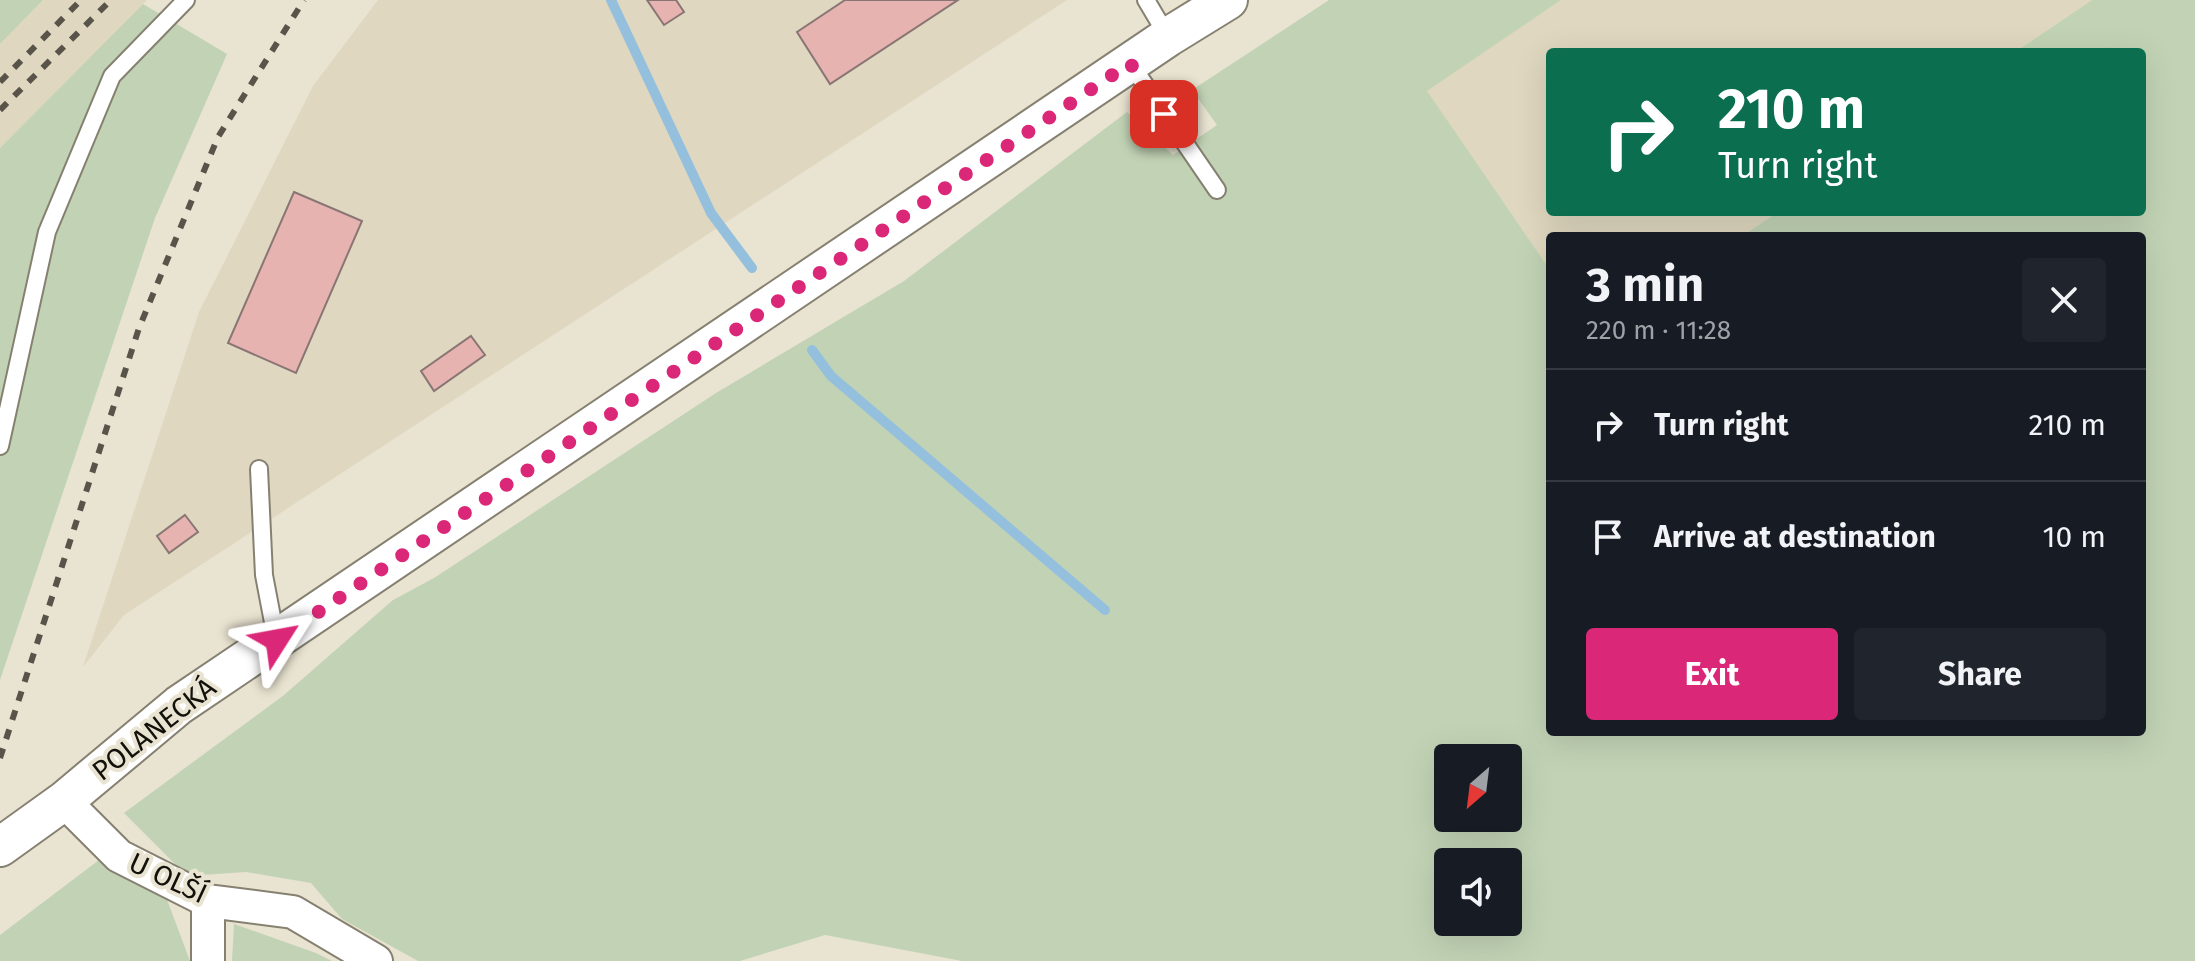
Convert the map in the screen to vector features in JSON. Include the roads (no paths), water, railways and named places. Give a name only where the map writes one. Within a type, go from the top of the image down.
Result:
[{"type":"street","name":"POLANECKÁ","points":[[0,847],[64,801],[179,705],[1168,37],[1228,0]]},
{"type":"street","name":"U OLŠÍ","points":[[64,801],[119,856],[208,901],[293,912],[376,961]]},
{"type":"street","points":[[208,901],[208,961]]},
{"type":"lane","points":[[0,446],[47,232],[112,76],[186,0]]},
{"type":"lane","points":[[1146,0],[1168,37]]},
{"type":"lane","points":[[1130,63],[1217,190]]},
{"type":"lane","points":[[259,469],[264,575],[277,640]]},
{"type":"waterway","points":[[611,0],[711,213],[752,268]]},
{"type":"waterway","points":[[812,350],[831,376],[1105,610]]},
{"type":"railway","points":[[0,82],[81,0]]},
{"type":"railway","points":[[0,110],[111,0]]},
{"type":"railway","points":[[0,758],[139,328],[218,137],[304,0]]}]
